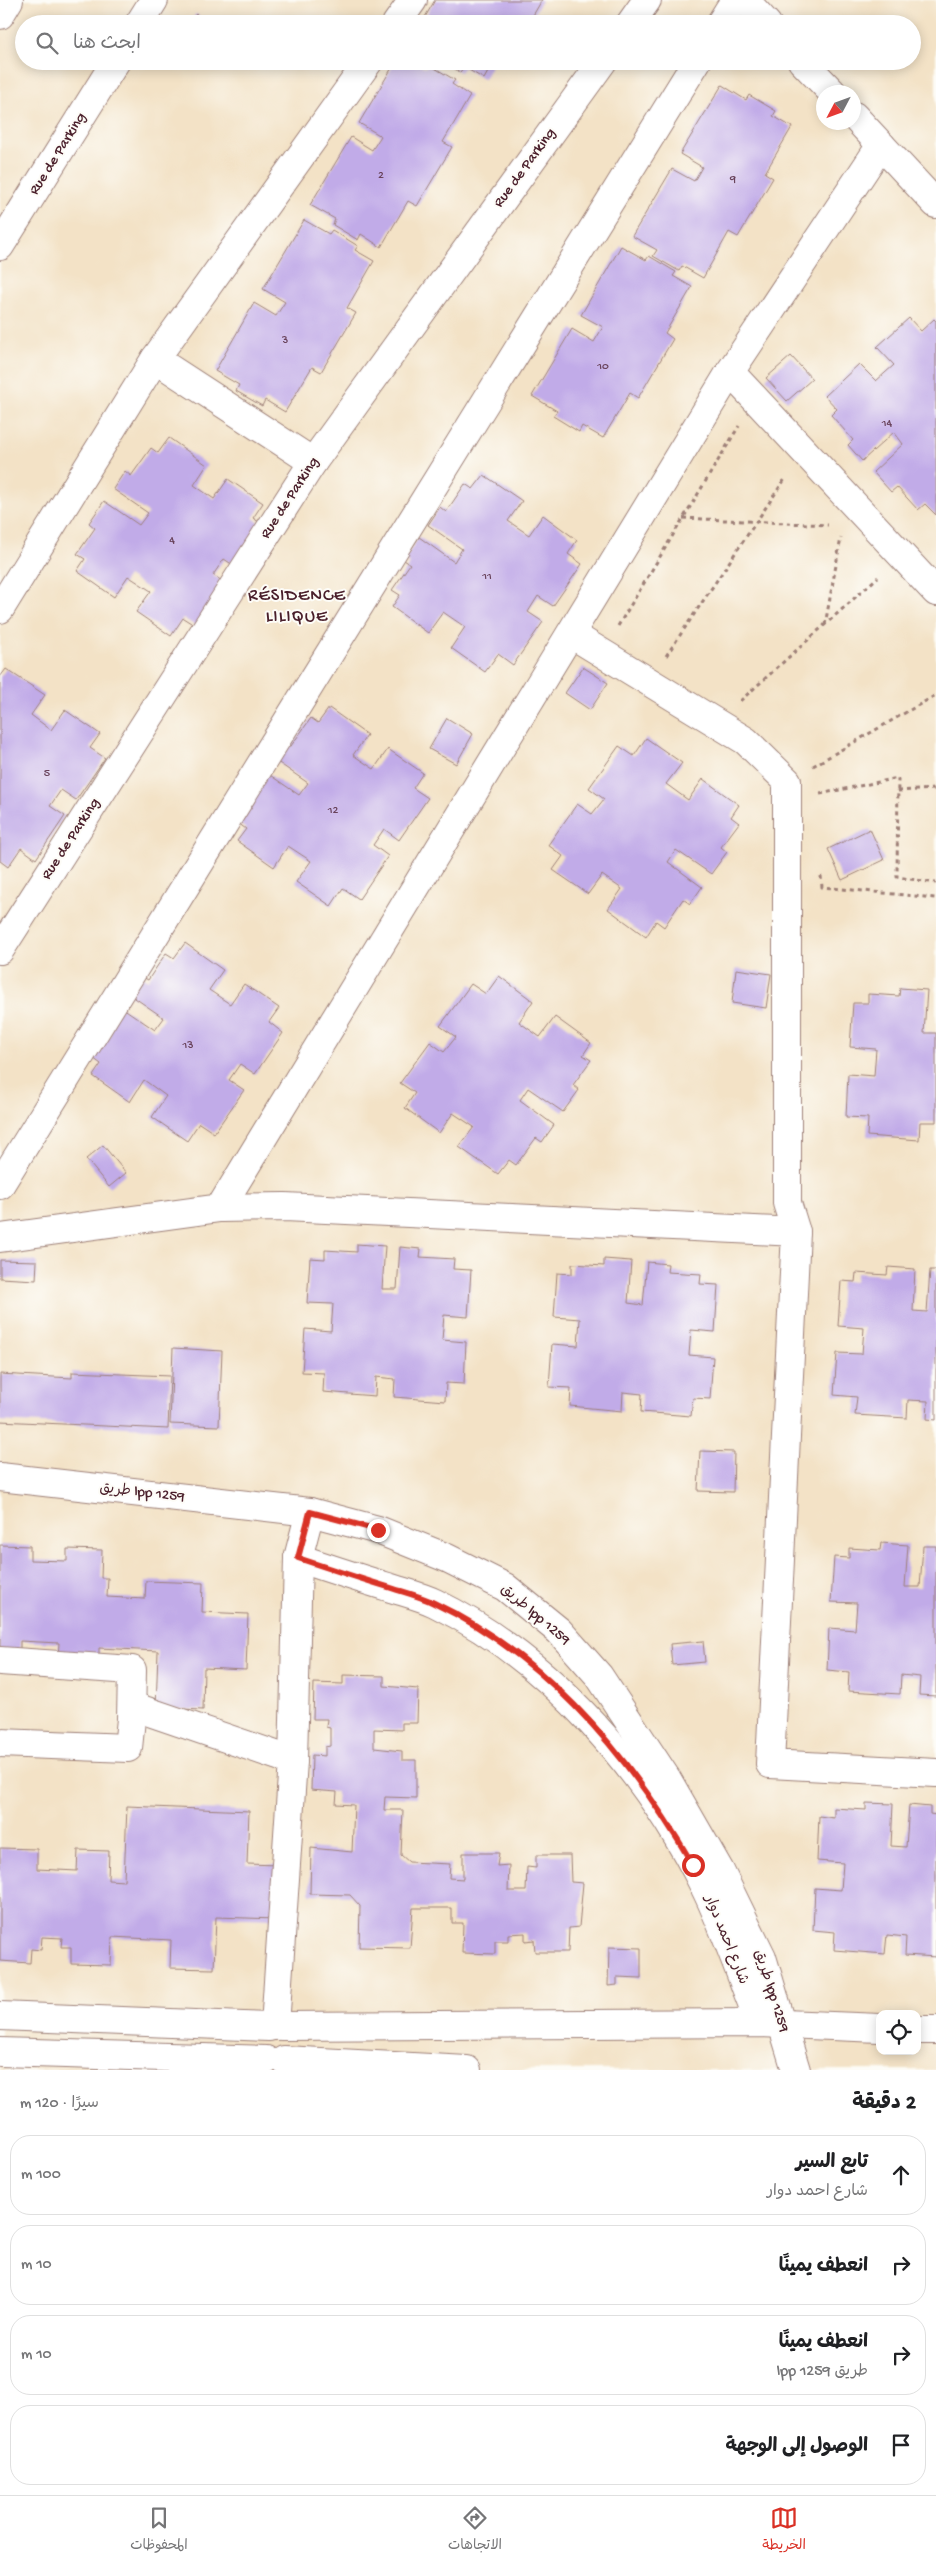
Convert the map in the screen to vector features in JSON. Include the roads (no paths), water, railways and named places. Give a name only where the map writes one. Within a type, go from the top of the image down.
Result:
[{"type":"main road","points":[[0,15],[9,0]]},
{"type":"main road","points":[[145,15],[154,0]]},
{"type":"main road","points":[[402,15],[413,0]]},
{"type":"main road","points":[[636,15],[647,0]]},
{"type":"main road","points":[[726,15],[735,0]]},
{"type":"main road","points":[[745,0],[759,15]]},
{"type":"main road","name":"Rue de Parking","points":[[0,246],[110,70]]},
{"type":"main road","points":[[0,609],[155,359],[363,70]]},
{"type":"main road","name":"Rue de Parking","points":[[3,940],[313,462],[596,70]]},
{"type":"main road","points":[[0,1185],[691,70]]},
{"type":"main road","points":[[811,70],[825,85]]},
{"type":"main road","points":[[861,124],[936,204]]},
{"type":"main road","points":[[220,1208],[730,372],[881,145]]},
{"type":"main road","points":[[155,359],[313,462]]},
{"type":"main road","points":[[730,372],[936,592]]},
{"type":"main road","points":[[570,634],[746,741],[787,781],[787,1203],[796,1232],[770,1764],[936,1772]]},
{"type":"main road","points":[[0,1238],[220,1208],[295,1208],[796,1232]]},
{"type":"main road","name":"طريق lpp 1259","points":[[0,1477],[310,1512],[378,1530],[447,1558],[505,1587],[559,1631],[598,1676],[629,1719],[667,1779],[720,1871],[762,1957],[771,2024],[796,2070]]},
{"type":"main road","points":[[275,2026],[293,1761],[298,1558],[310,1512]]},
{"type":"main road","name":"شارع احمد دوار","points":[[298,1558],[432,1602],[471,1622],[486,1630],[531,1664],[572,1704],[611,1746],[646,1790],[689,1858],[705,1887],[771,2024]]},
{"type":"main road","points":[[0,1661],[132,1670],[132,1706],[128,1748],[0,1743]]},
{"type":"main road","points":[[132,1706],[293,1761]]},
{"type":"main road","points":[[0,2016],[275,2026],[771,2024],[876,2028]]},
{"type":"main road","points":[[274,2063],[292,2050],[293,2038],[286,2029],[275,2026]]},
{"type":"main road","points":[[921,2030],[936,2030]]},
{"type":"main road","points":[[0,2052],[467,2070]]},
{"type":"district","name":"RÉSIDENCE LILIQUE","points":[[297,606]]}]
